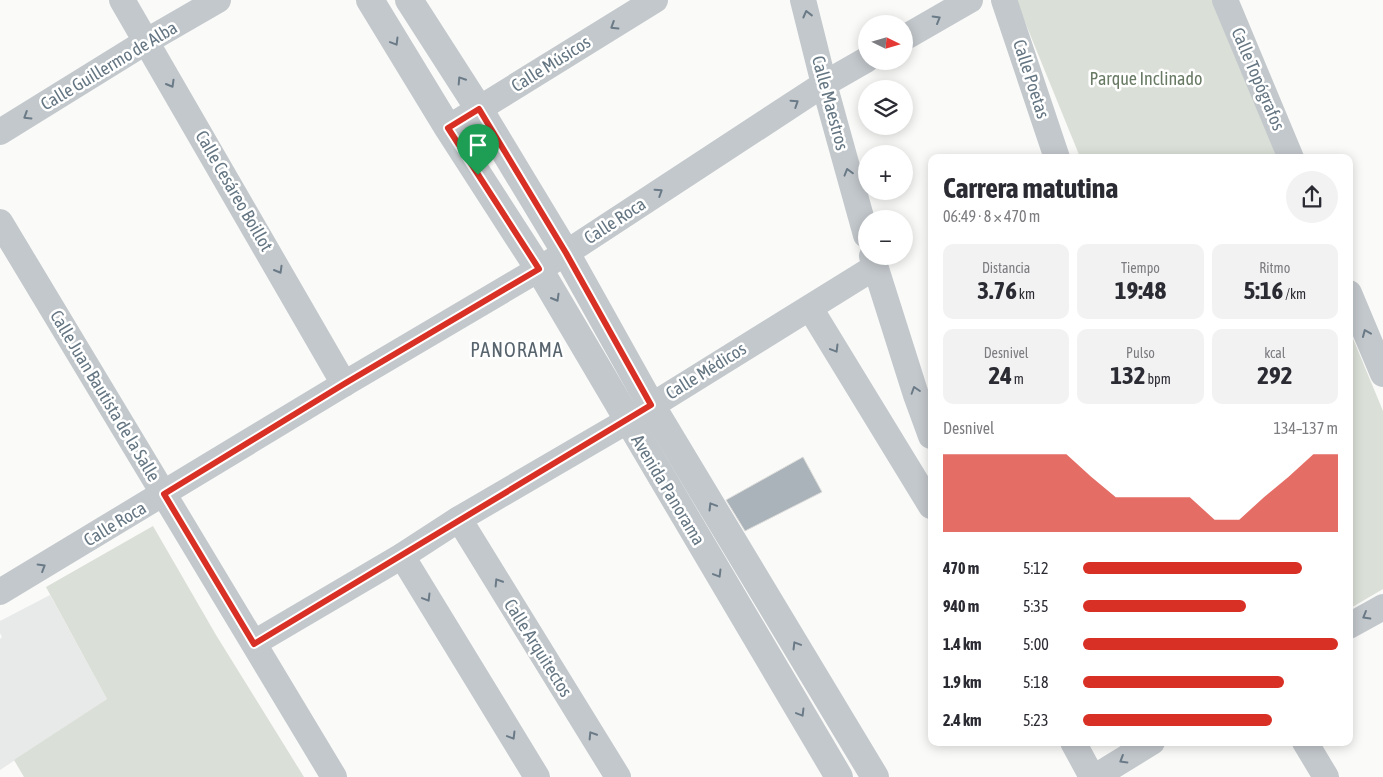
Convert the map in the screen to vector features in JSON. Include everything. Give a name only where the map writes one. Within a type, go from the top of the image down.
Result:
[{"type":"street","name":"Calle Cesáreo Boillot","points":[[122,0],[344,384]]},
{"type":"street","name":"Calle Guillermo de Alba","points":[[0,132],[147,41],[218,0]]},
{"type":"street","name":"Avenida Panorama","points":[[370,0],[448,128],[539,269],[627,421],[839,777]]},
{"type":"street","name":"Avenida Panorama","points":[[409,0],[479,109],[566,253],[651,405],[875,777]]},
{"type":"street","name":"Calle Maestros","points":[[804,0],[824,84],[859,210]]},
{"type":"street","points":[[913,33],[970,0]]},
{"type":"street","name":"Calle Poetas","points":[[1004,0],[1056,154]]},
{"type":"street","name":"Calle Topógrafos","points":[[1225,0],[1289,154]]},
{"type":"street","name":"Calle Músicos","points":[[448,128],[642,3]]},
{"type":"street","name":"Calle Roca","points":[[0,592],[344,384],[566,253],[824,84],[858,65]]},
{"type":"street","name":"Calle Juan Bautista de la Salle","points":[[0,222],[334,777]]},
{"type":"street","name":"Calle Médicos","points":[[254,644],[402,556],[459,519],[627,421],[810,308],[869,265]]},
{"type":"street","points":[[875,265],[928,428]]},
{"type":"street","points":[[1353,303],[1383,374]]},
{"type":"street","points":[[810,308],[928,501]]},
{"type":"street","name":"Calle Arquitectos","points":[[459,519],[618,777]]},
{"type":"street","points":[[402,556],[537,777]]},
{"type":"street","points":[[1353,624],[1383,607]]},
{"type":"street","points":[[1075,746],[1094,777],[1145,746]]},
{"type":"street","points":[[1307,746],[1326,777]]},
{"type":"shaded area","points":[[50,595],[107,699],[0,770],[0,639],[2,637],[0,621]]},
{"type":"green space","name":"Parque Inclinado","points":[[1016,0],[1212,0],[1276,154],[1079,154]]},
{"type":"green space","points":[[1353,339],[1383,411],[1383,589],[1353,607]]},
{"type":"green space","points":[[153,526],[216,635],[304,777],[24,777],[14,760],[107,699],[46,587]]},
{"type":"building","points":[[803,457],[822,492],[745,531],[726,500]]},
{"type":"district","name":"PANORAMA","points":[[517,350]]},
{"type":"route","points":[[479,109],[566,253],[651,405],[254,644],[164,494],[344,384],[539,269],[478,175],[448,128],[479,109]]}]
